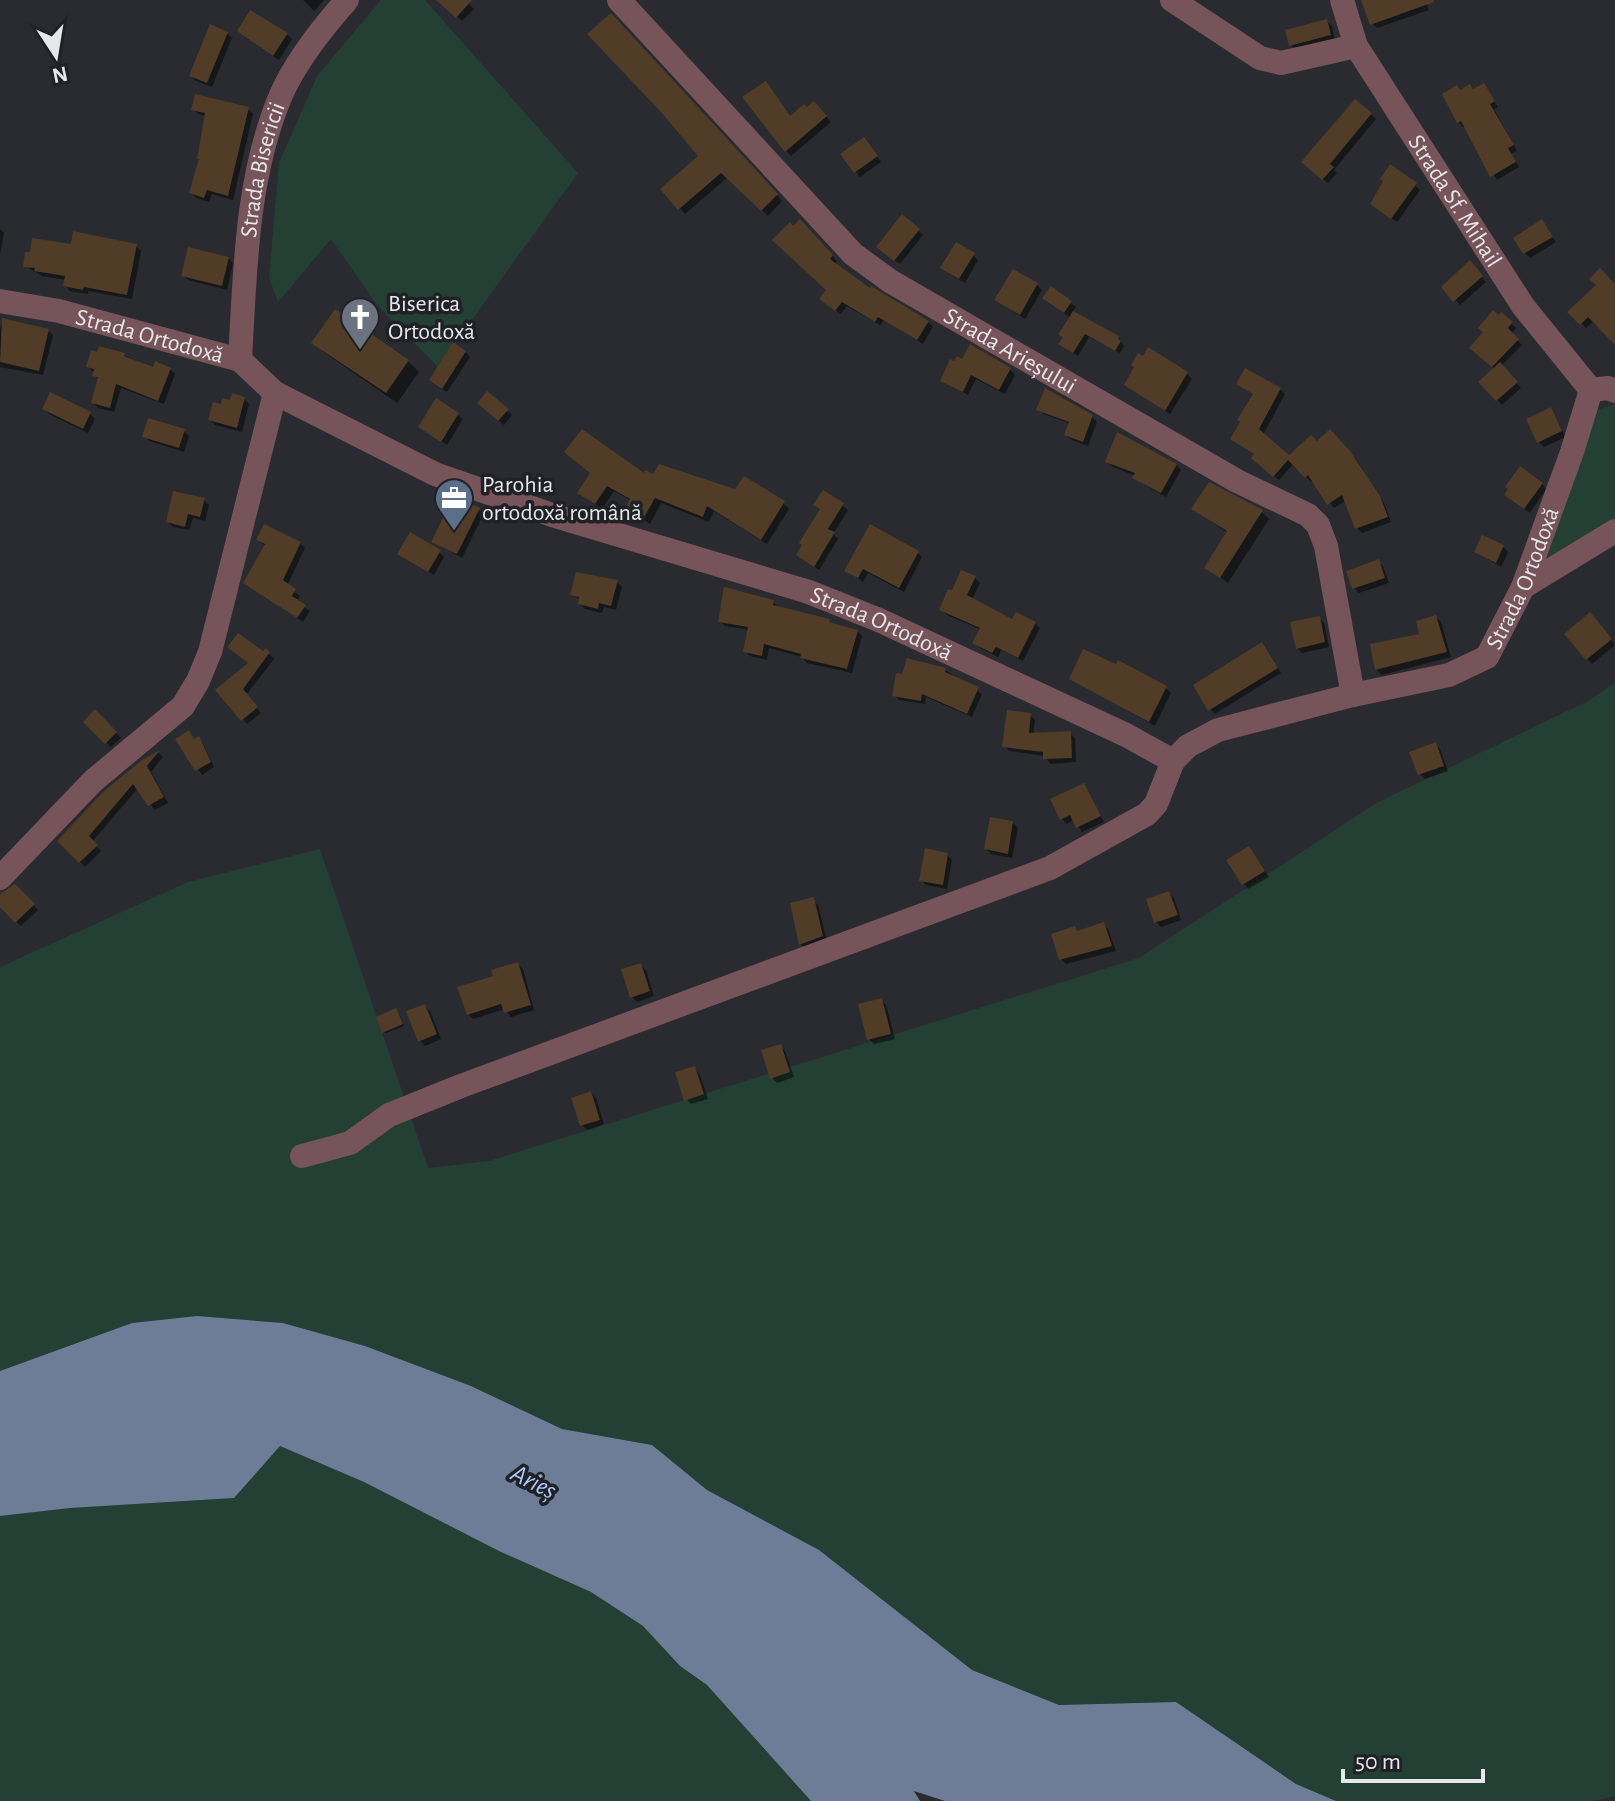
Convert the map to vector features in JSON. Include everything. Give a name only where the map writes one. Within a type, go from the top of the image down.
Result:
[{"type":"street","name":"Strada Bisericii","points":[[240,360],[248,238],[265,138],[282,92],[324,26],[347,0]]},
{"type":"street","name":"Strada Arieșului","points":[[619,0],[853,254],[890,281],[1223,473],[1308,515],[1318,525],[1326,546],[1353,695]]},
{"type":"street","points":[[1172,0],[1260,58],[1281,63],[1356,46]]},
{"type":"street","name":"Strada Sf. Mihail","points":[[1342,0],[1356,46],[1523,306],[1603,390]]},
{"type":"street","name":"Strada Ortodoxă","points":[[0,301],[59,311],[240,360],[275,393],[435,474],[552,515],[809,592],[879,620],[1126,735],[1173,761],[1188,746],[1218,730],[1353,695],[1449,675],[1487,657],[1523,587],[1572,452],[1603,390]]},
{"type":"street","points":[[0,878],[93,781],[183,706],[198,681],[210,652],[275,393]]},
{"type":"street","points":[[1523,587],[1615,531]]},
{"type":"street","points":[[302,1156],[350,1143],[389,1115],[461,1086],[1050,868],[1147,814],[1156,804],[1173,761]]},
{"type":"green space","points":[[381,0],[425,0],[578,173],[438,367],[377,305],[331,239],[278,302],[269,278],[279,163],[317,76]]},
{"type":"green space","points":[[1615,404],[1615,522],[1535,571],[1594,411]]},
{"type":"green space","points":[[1615,683],[1615,1796],[1594,1801],[1336,1801],[1296,1784],[1176,1702],[1059,1705],[972,1670],[819,1550],[707,1490],[652,1445],[562,1429],[471,1386],[365,1346],[283,1323],[197,1316],[132,1323],[0,1371],[0,967],[188,882],[320,849],[428,1168],[489,1161],[1139,958],[1378,802],[1588,701]]},
{"type":"green space","points":[[280,1446],[364,1482],[501,1552],[591,1592],[643,1626],[680,1666],[707,1685],[811,1801],[0,1801],[0,1516],[70,1508],[234,1498]]},
{"type":"water","name":"Arieș","points":[[197,1316],[283,1323],[365,1346],[471,1386],[562,1429],[652,1445],[707,1490],[819,1550],[972,1670],[1059,1705],[1176,1702],[1296,1784],[1336,1801],[945,1801],[914,1791],[920,1801],[811,1801],[707,1685],[680,1666],[643,1626],[591,1592],[501,1552],[364,1482],[280,1446],[234,1498],[70,1508],[0,1516],[0,1371],[132,1323]]},
{"type":"building","points":[[436,0],[472,0],[456,18]]},
{"type":"building","points":[[1361,0],[1433,0],[1434,2],[1370,25]]},
{"type":"building","points":[[250,10],[288,33],[273,56],[237,31]]},
{"type":"building","points":[[611,13],[778,194],[761,211],[721,173],[678,210],[660,189],[698,156],[587,34]]},
{"type":"building","points":[[1327,19],[1331,35],[1289,46],[1285,30]]},
{"type":"building","points":[[210,24],[228,32],[207,83],[189,76]]},
{"type":"building","points":[[766,81],[790,116],[804,104],[807,107],[814,101],[827,116],[785,152],[742,97]]},
{"type":"building","points":[[1484,83],[1495,101],[1490,104],[1514,145],[1508,148],[1516,162],[1490,177],[1461,121],[1457,123],[1442,94],[1457,85],[1460,90],[1470,84],[1473,89]]},
{"type":"building","points":[[195,94],[249,107],[228,196],[207,190],[204,198],[189,193],[199,159],[205,113],[191,110]]},
{"type":"building","points":[[1355,99],[1372,113],[1330,164],[1334,167],[1322,180],[1301,162]]},
{"type":"building","points":[[864,137],[878,156],[854,173],[840,154]]},
{"type":"building","points":[[1390,164],[1417,183],[1391,219],[1370,204]]},
{"type":"building","points":[[902,214],[920,229],[894,261],[876,247]]},
{"type":"building","points":[[800,219],[833,255],[830,259],[870,288],[929,321],[917,340],[878,317],[875,322],[842,302],[835,311],[819,299],[826,290],[772,240],[790,222],[793,226]]},
{"type":"building","points":[[1542,219],[1553,237],[1523,254],[1513,238]]},
{"type":"building","points":[[73,231],[137,244],[127,295],[63,286],[65,276],[23,267],[25,252],[30,252],[32,238],[71,244]]},
{"type":"building","points":[[956,242],[975,253],[959,279],[940,268]]},
{"type":"building","points":[[188,247],[229,257],[222,286],[181,276]]},
{"type":"building","points":[[1470,260],[1483,276],[1453,302],[1441,287]]},
{"type":"building","points":[[1600,268],[1615,284],[1615,345],[1588,317],[1580,325],[1567,312],[1596,285],[1589,279]]},
{"type":"building","points":[[1013,269],[1038,283],[1020,315],[994,300]]},
{"type":"building","points":[[1051,286],[1072,301],[1064,313],[1042,298]]},
{"type":"building","name":"Biserica Ortodoxă","points":[[335,309],[409,360],[386,393],[311,343]]},
{"type":"building","points":[[1493,310],[1499,315],[1501,312],[1513,322],[1508,328],[1519,339],[1492,367],[1469,348],[1483,332],[1478,328]]},
{"type":"building","points":[[1073,311],[1119,336],[1121,341],[1115,351],[1085,334],[1073,353],[1058,344],[1063,337],[1058,335]]},
{"type":"building","points":[[2,318],[49,329],[39,371],[0,362]]},
{"type":"building","points":[[453,342],[466,351],[442,389],[429,380]]},
{"type":"building","points":[[970,344],[1011,368],[999,390],[971,375],[963,392],[940,381],[950,359],[954,361],[957,356],[962,359]]},
{"type":"building","points":[[99,346],[125,353],[124,356],[153,367],[155,361],[171,368],[158,401],[116,384],[110,408],[91,403],[98,377],[92,376],[94,369],[86,367],[91,350],[97,352]]},
{"type":"building","points":[[1148,347],[1188,372],[1165,411],[1124,385],[1138,353],[1143,356]]},
{"type":"building","points":[[1500,362],[1518,382],[1496,401],[1478,382]]},
{"type":"building","points":[[1245,368],[1281,388],[1259,429],[1289,455],[1311,435],[1317,441],[1330,429],[1350,451],[1380,496],[1388,517],[1355,529],[1342,495],[1327,505],[1308,475],[1305,478],[1288,460],[1273,477],[1251,458],[1254,454],[1230,439],[1240,422],[1237,420],[1253,394],[1236,384]]},
{"type":"building","points":[[1045,388],[1093,415],[1083,442],[1064,435],[1069,422],[1036,410]]},
{"type":"building","points":[[487,391],[509,409],[498,421],[477,403]]},
{"type":"building","points":[[50,392],[91,412],[83,429],[42,409]]},
{"type":"building","points":[[232,393],[245,397],[237,428],[208,420],[213,402],[221,404],[222,398],[230,400]]},
{"type":"building","points":[[436,398],[459,413],[441,442],[418,427]]},
{"type":"building","points":[[1551,407],[1562,431],[1537,443],[1526,419]]},
{"type":"building","points":[[148,418],[185,429],[179,448],[142,437]]},
{"type":"building","points":[[582,429],[644,473],[645,470],[653,474],[659,464],[735,489],[744,476],[785,501],[761,540],[707,506],[703,517],[655,498],[643,519],[625,509],[630,499],[607,486],[595,504],[577,493],[590,473],[564,452]]},
{"type":"building","points":[[1117,432],[1177,464],[1161,493],[1132,478],[1135,473],[1105,462]]},
{"type":"building","points":[[1520,466],[1543,483],[1524,509],[1504,495],[1508,489],[1505,487]]},
{"type":"building","points":[[1209,482],[1263,510],[1220,578],[1204,568],[1227,531],[1191,509]]},
{"type":"building","points":[[823,490],[844,503],[828,529],[835,532],[814,567],[796,555],[802,545],[799,543],[820,509],[813,505]]},
{"type":"building","points":[[173,491],[205,498],[200,517],[188,514],[185,527],[166,522]]},
{"type":"building","name":"Parohia ortodoxă română","points":[[454,496],[480,508],[457,554],[431,542]]},
{"type":"building","points":[[264,524],[301,542],[283,580],[296,589],[292,596],[306,605],[297,618],[243,583],[265,544],[256,540]]},
{"type":"building","points":[[870,524],[919,551],[899,588],[863,569],[858,578],[844,571]]},
{"type":"building","points":[[410,532],[441,550],[428,572],[397,554]]},
{"type":"building","points":[[1482,535],[1504,545],[1496,563],[1474,552]]},
{"type":"building","points":[[1379,559],[1385,578],[1352,589],[1346,571]]},
{"type":"building","points":[[961,570],[976,576],[967,595],[1012,619],[1016,612],[1036,622],[1018,658],[996,647],[992,653],[972,643],[980,628],[939,610]]},
{"type":"building","points":[[576,572],[618,580],[611,606],[599,603],[598,609],[578,604],[579,597],[570,595]]},
{"type":"building","points":[[724,587],[774,600],[773,605],[830,619],[829,622],[858,630],[847,669],[800,658],[801,654],[764,644],[762,656],[743,652],[748,627],[718,622]]},
{"type":"building","points":[[1590,612],[1612,639],[1586,660],[1564,634]]},
{"type":"building","points":[[1436,615],[1447,652],[1375,670],[1370,644],[1419,634],[1416,621]]},
{"type":"building","points":[[1320,616],[1325,642],[1296,649],[1290,622]]},
{"type":"building","points":[[238,633],[263,651],[266,648],[270,652],[243,689],[258,707],[241,721],[215,690],[248,663],[227,647]]},
{"type":"building","points":[[1262,642],[1278,668],[1208,711],[1193,685]]},
{"type":"building","points":[[1083,649],[1116,664],[1118,660],[1167,686],[1149,722],[1069,679]]},
{"type":"building","points":[[907,658],[946,668],[945,672],[979,687],[967,714],[922,694],[921,701],[892,696],[896,673],[902,674]]},
{"type":"building","points":[[95,709],[117,732],[105,744],[83,722]]},
{"type":"building","points":[[1007,710],[1031,713],[1029,733],[1071,731],[1072,758],[1043,759],[1043,752],[1002,747]]},
{"type":"building","points":[[189,730],[194,739],[199,736],[211,762],[195,771],[175,739]]},
{"type":"building","points":[[1436,742],[1444,766],[1418,775],[1409,752]]},
{"type":"building","points":[[160,750],[147,766],[164,797],[148,806],[133,784],[89,836],[98,845],[79,863],[57,841],[103,792],[142,760]]},
{"type":"building","points":[[1084,783],[1101,816],[1076,828],[1070,815],[1060,820],[1050,799]]},
{"type":"building","points":[[990,817],[1013,821],[1008,854],[984,849]]},
{"type":"building","points":[[1249,846],[1265,871],[1242,885],[1226,860]]},
{"type":"building","points":[[925,848],[948,853],[943,885],[919,881]]},
{"type":"building","points":[[15,884],[35,904],[15,923],[0,907],[0,894]]},
{"type":"building","points":[[1169,891],[1178,915],[1154,923],[1146,899]]},
{"type":"building","points":[[814,897],[823,936],[799,945],[790,903]]},
{"type":"building","points":[[1104,922],[1112,946],[1059,960],[1051,934],[1075,926],[1077,931]]},
{"type":"building","points":[[518,962],[531,1005],[504,1013],[501,1004],[467,1015],[457,987],[493,976],[491,970]]},
{"type":"building","points":[[641,963],[650,991],[630,998],[621,969]]},
{"type":"building","points":[[882,998],[891,1034],[867,1040],[858,1004]]},
{"type":"building","points":[[425,1004],[437,1034],[418,1042],[406,1011]]},
{"type":"building","points":[[396,1008],[403,1024],[382,1033],[376,1017]]},
{"type":"building","points":[[781,1044],[790,1072],[770,1079],[761,1050]]},
{"type":"building","points":[[695,1066],[704,1094],[684,1101],[675,1072]]},
{"type":"building","points":[[591,1091],[600,1120],[580,1126],[571,1098]]},
{"type":"place","name":"Biserica Ortodoxă","points":[[360,351]]},
{"type":"place","name":"Parohia ortodoxă română","points":[[454,532]]}]
